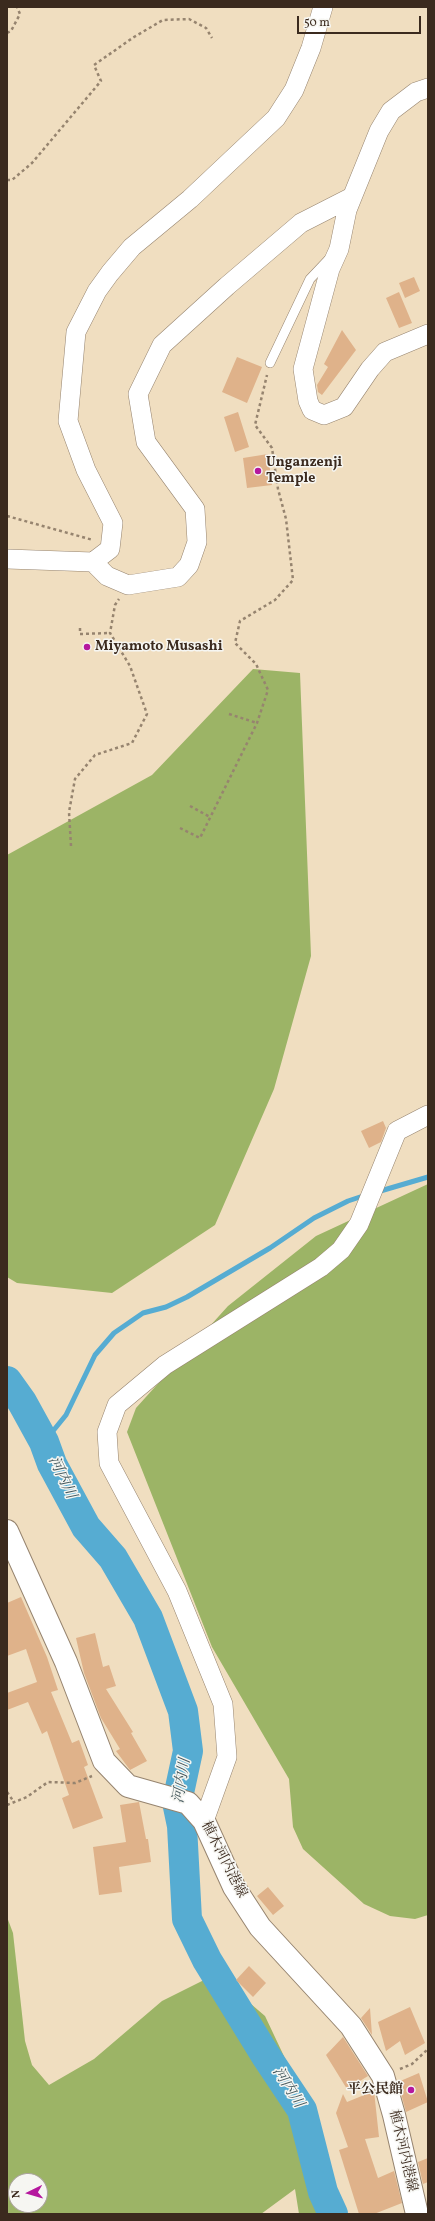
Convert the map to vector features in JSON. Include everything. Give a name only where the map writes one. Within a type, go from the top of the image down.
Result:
[{"type":"main road","name":"植木河内港線","points":[[7,1531],[66,1662],[104,1761],[128,1786],[188,1803],[204,1821],[234,1887],[260,1927],[351,2026],[383,2076],[394,2115],[417,2214]]},
{"type":"street","points":[[7,559],[94,562],[110,549],[113,523],[86,470],[68,421],[76,332],[97,291],[132,247],[190,199],[276,118],[294,90],[311,48],[323,7]]},
{"type":"street","points":[[428,88],[416,92],[391,111],[379,131],[347,210],[339,249],[330,269],[303,369],[308,400],[312,410],[324,415],[344,407],[370,369],[385,352],[428,334]]},
{"type":"street","points":[[94,562],[107,576],[128,585],[178,577],[189,565],[197,542],[195,509],[146,442],[138,394],[162,345],[227,286],[301,223],[352,197]]},
{"type":"street","points":[[204,1821],[227,1757],[223,1704],[177,1591],[109,1463],[107,1432],[117,1405],[165,1365],[321,1267],[341,1250],[359,1224],[397,1131],[428,1115]]},
{"type":"lane","points":[[270,363],[310,279],[339,249]]},
{"type":"path","points":[[7,33],[11,31],[20,14],[16,7]]},
{"type":"path","points":[[7,180],[12,180],[32,163],[101,82],[94,65],[134,37],[163,20],[189,19],[206,28],[212,38]]},
{"type":"path","points":[[180,828],[200,838],[257,723],[268,690],[256,664],[235,643],[240,621],[275,600],[293,580],[286,519],[278,489],[272,448],[256,425],[270,363]]},
{"type":"path","points":[[7,516],[94,540],[110,549]]},
{"type":"path","points":[[70,846],[69,812],[75,779],[95,755],[132,742],[147,714],[130,666],[110,633],[116,605],[128,585]]},
{"type":"path","points":[[80,628],[80,634],[110,633]]},
{"type":"path","points":[[229,714],[257,723]]},
{"type":"path","points":[[190,806],[210,817]]},
{"type":"path","points":[[7,1805],[27,1797],[48,1782],[75,1783],[112,1768]]},
{"type":"path","points":[[7,1792],[14,1802]]},
{"type":"path","points":[[383,2076],[412,2064],[428,2049]]},
{"type":"green space","points":[[253,669],[300,673],[311,956],[274,1089],[215,1225],[112,1293],[17,1283],[7,1277],[7,855],[152,775]]},
{"type":"green space","points":[[428,1184],[428,1915],[415,1919],[390,1916],[364,1904],[303,1849],[293,1827],[289,1779],[212,1647],[127,1432],[136,1408],[228,1306],[316,1236]]},
{"type":"green space","points":[[7,1917],[13,1933],[25,2041],[32,2065],[49,2085],[94,2059],[162,2001],[216,1974],[265,2016],[299,2088],[322,2160],[331,2214],[299,2214],[295,2189],[261,2214],[7,2214]]},
{"type":"building","points":[[414,277],[420,291],[405,298],[399,283]]},
{"type":"building","points":[[399,292],[412,323],[399,328],[386,298]]},
{"type":"building","points":[[342,330],[356,350],[322,395],[318,392],[317,385],[328,367],[324,364]]},
{"type":"building","points":[[237,357],[262,367],[247,403],[222,392]]},
{"type":"building","points":[[238,412],[249,447],[235,452],[224,417]]},
{"type":"building","name":"Unganzenji Temple","points":[[268,454],[272,485],[247,488],[243,458]]},
{"type":"building","points":[[383,1121],[386,1128],[381,1142],[369,1148],[361,1131]]},
{"type":"building","points":[[21,1597],[47,1657],[58,1690],[51,1692],[72,1743],[79,1740],[88,1765],[84,1767],[103,1818],[73,1829],[62,1798],[69,1795],[47,1731],[42,1734],[28,1702],[7,1710],[7,1693],[37,1682],[26,1649],[7,1656],[7,1603]]},
{"type":"building","points":[[95,1633],[103,1667],[109,1665],[116,1686],[106,1689],[133,1732],[131,1733],[147,1761],[130,1770],[116,1751],[120,1749],[101,1718],[84,1673],[76,1638]]},
{"type":"building","points":[[139,1802],[146,1839],[148,1839],[151,1862],[119,1867],[122,1892],[99,1895],[93,1847],[126,1842],[120,1805]]},
{"type":"building","points":[[268,1887],[284,1906],[273,1915],[257,1896]]},
{"type":"building","points":[[249,1966],[266,1983],[253,1997],[236,1980]]},
{"type":"building","points":[[410,2007],[425,2043],[405,2055],[400,2041],[386,2051],[378,2022]]},
{"type":"building","points":[[370,2008],[372,2035],[361,2018]]},
{"type":"building","points":[[343,2037],[368,2076],[347,2089],[326,2055]]},
{"type":"building","name":"平公民館","points":[[419,2073],[428,2102],[406,2112],[398,2082]]},
{"type":"building","points":[[374,2091],[379,2137],[365,2139],[378,2178],[394,2171],[402,2203],[374,2214],[359,2214],[339,2150],[348,2147],[336,2113],[343,2094],[347,2102]]},
{"type":"building","points":[[428,2158],[428,2182],[423,2184],[418,2162]]},
{"type":"waterway","points":[[377,1192],[428,1177]]},
{"type":"waterway","points":[[44,1442],[66,1415],[95,1355],[114,1333],[143,1313],[166,1307],[187,1297],[270,1248],[314,1218],[348,1201],[366,1195]]},
{"type":"waterway","name":"河内川","points":[[7,1381],[22,1402],[44,1442],[52,1464],[86,1527],[113,1558],[148,1618],[183,1711],[188,1751],[177,1802],[182,1826],[187,1919],[207,1960],[266,2056],[302,2110],[323,2192],[333,2214]]},
{"type":"place","name":"Unganzenji Temple","points":[[258,471]]},
{"type":"place","name":"Miyamoto Musashi","points":[[87,647]]},
{"type":"place","name":"平公民館","points":[[411,2090]]}]
